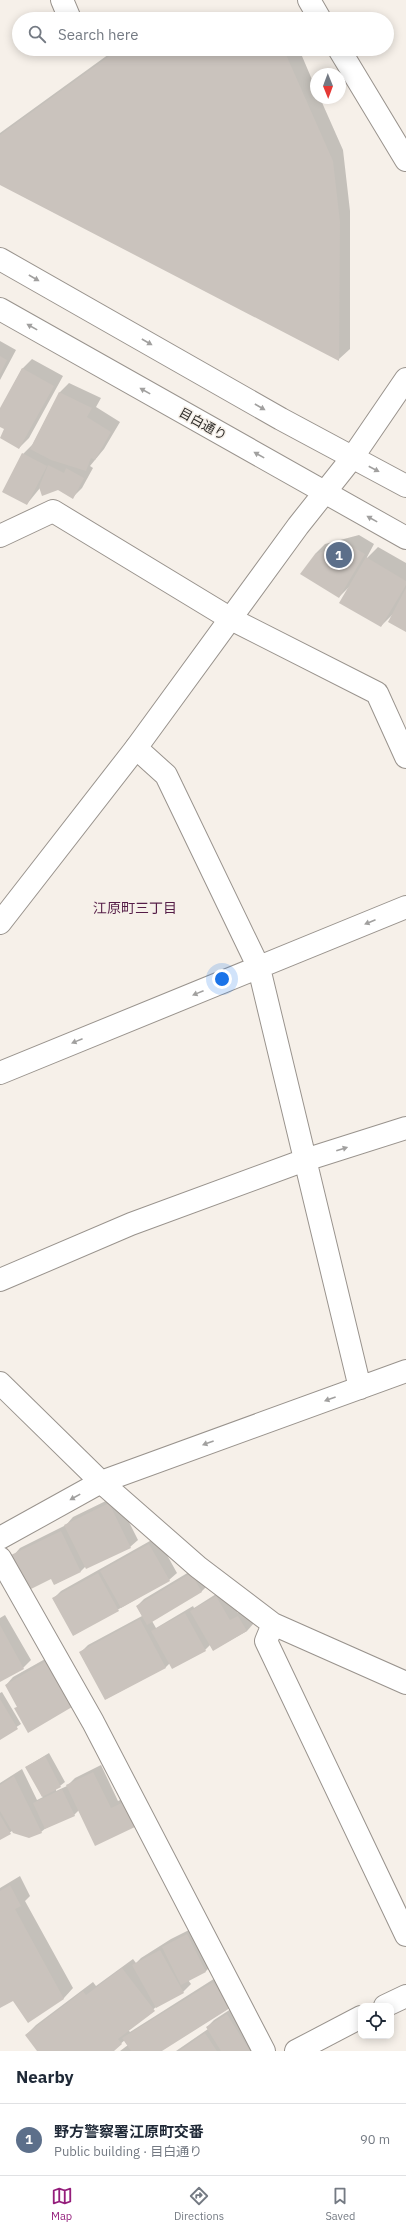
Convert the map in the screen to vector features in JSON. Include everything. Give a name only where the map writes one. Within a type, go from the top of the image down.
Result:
[{"type":"street","points":[[62,0],[67,12]]},
{"type":"street","points":[[309,0],[316,12]]},
{"type":"street","points":[[343,56],[406,160]]},
{"type":"street","points":[[0,259],[352,458],[406,486]]},
{"type":"street","name":"目白通り","points":[[0,309],[406,538]]},
{"type":"street","points":[[0,923],[136,748],[231,620],[298,526],[352,458],[406,380]]},
{"type":"street","points":[[0,536],[53,511],[231,620],[377,693],[406,757]]},
{"type":"street","points":[[136,748],[166,775],[259,968],[360,1388]]},
{"type":"street","points":[[0,1073],[406,907]]},
{"type":"street","points":[[0,1280],[131,1224],[305,1160],[406,1128]]},
{"type":"street","points":[[0,1538],[101,1482],[406,1370]]},
{"type":"street","points":[[0,1383],[101,1482],[198,1567],[273,1624],[406,1683]]},
{"type":"street","points":[[0,1558],[93,1722],[264,2051]]},
{"type":"street","points":[[273,1624],[266,1641],[406,1935]]},
{"type":"street","points":[[391,2003],[406,1996]]},
{"type":"street","points":[[296,2051],[358,2019]]},
{"type":"building","points":[[109,56],[287,56],[333,161],[340,222],[339,361],[0,185],[0,135]]},
{"type":"building","points":[[0,356],[7,360],[0,374]]},
{"type":"building","points":[[22,368],[54,386],[19,449],[0,438],[4,429],[0,427],[0,408]]},
{"type":"building","points":[[59,392],[92,408],[87,417],[111,432],[95,460],[91,458],[86,471],[51,460],[30,449]]},
{"type":"building","points":[[22,453],[47,466],[27,505],[2,492]]},
{"type":"building","points":[[48,465],[64,473],[66,468],[84,478],[73,499],[58,490],[42,496],[39,487]]},
{"type":"building","points":[[348,544],[365,554],[339,598],[300,574],[315,554]]},
{"type":"building","points":[[366,557],[406,581],[406,585],[381,627],[339,603]]},
{"type":"building","points":[[406,588],[406,632],[388,622]]},
{"type":"building","points":[[109,1503],[131,1548],[86,1569],[64,1525]]},
{"type":"building","points":[[61,1531],[81,1572],[54,1585],[51,1579],[29,1590],[11,1555]]},
{"type":"building","points":[[149,1544],[170,1581],[121,1608],[100,1571]]},
{"type":"building","points":[[98,1573],[119,1611],[73,1636],[52,1598]]},
{"type":"building","points":[[191,1573],[202,1592],[147,1625],[136,1606]]},
{"type":"building","points":[[216,1596],[230,1620],[238,1616],[247,1631],[213,1651],[190,1611]]},
{"type":"building","points":[[185,1613],[206,1651],[172,1669],[151,1631]]},
{"type":"building","points":[[140,1619],[166,1668],[105,1700],[79,1652]]},
{"type":"building","points":[[0,1625],[24,1669],[0,1682]]},
{"type":"building","points":[[46,1661],[72,1707],[28,1733],[14,1708],[17,1707],[5,1685]]},
{"type":"building","points":[[0,1699],[18,1729],[0,1740]]},
{"type":"building","points":[[45,1756],[61,1787],[42,1797],[25,1767]]},
{"type":"building","points":[[93,1772],[111,1808],[126,1801],[137,1826],[95,1846],[66,1785]]},
{"type":"building","points":[[14,1776],[42,1833],[29,1838],[13,1833],[0,1811],[0,1785]]},
{"type":"building","points":[[62,1789],[75,1816],[45,1829],[33,1803]]},
{"type":"building","points":[[0,1815],[11,1834],[0,1840]]},
{"type":"building","points":[[10,1885],[21,1906],[15,1909],[64,1999],[28,2023],[13,2001],[0,2008],[0,1891]]},
{"type":"building","points":[[187,1934],[206,1972],[181,1985],[162,1947]]},
{"type":"building","points":[[160,1950],[184,1993],[156,2008],[132,1965]]},
{"type":"building","points":[[122,1968],[155,2011],[118,2039],[122,2044],[114,2051],[37,2051],[25,2035],[83,1991],[86,1995]]},
{"type":"building","points":[[213,1982],[230,2008],[162,2051],[131,2051],[122,2038]]},
{"type":"building","points":[[227,2014],[250,2051],[221,2051],[206,2027]]},
{"type":"building","points":[[205,2033],[217,2051],[179,2051]]},
{"type":"place","name":"野方警察署江原町交番","points":[[339,555]]},
{"type":"district","name":"江原町三丁目","points":[[135,908]]}]
